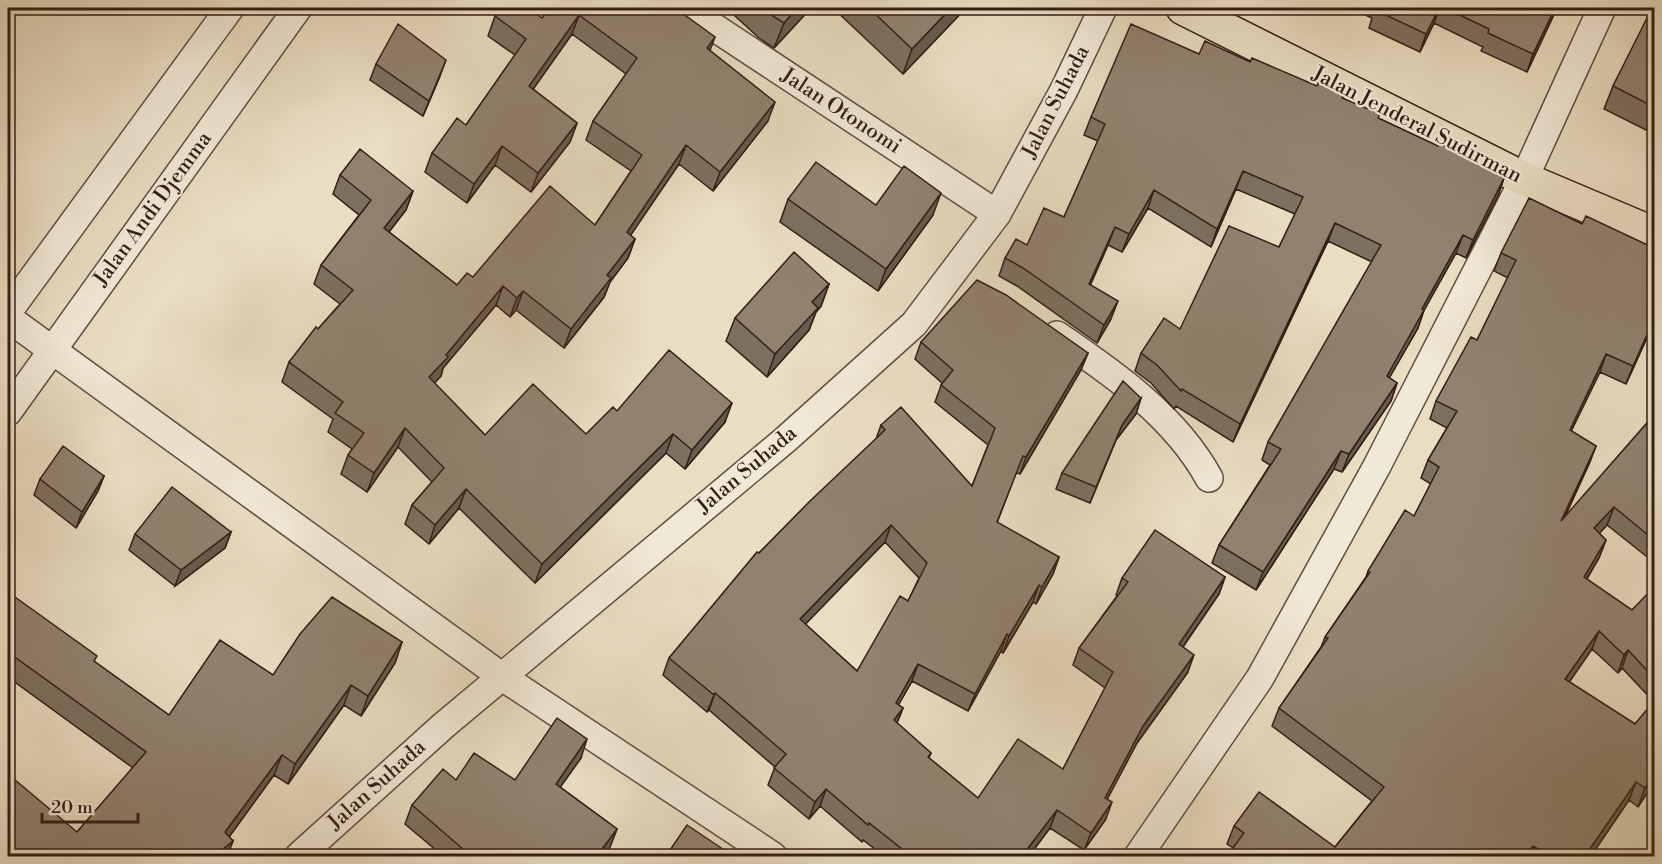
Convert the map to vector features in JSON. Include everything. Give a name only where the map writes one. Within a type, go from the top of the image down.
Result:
[{"type":"highway","name":"Jalan Jenderal Sudirman","points":[[1183,8],[1524,179],[1654,234]]},
{"type":"street","points":[[8,312],[230,8]]},
{"type":"street","name":"Jalan Andi Djemma","points":[[8,412],[298,8]]},
{"type":"street","name":"Jalan Otonomi","points":[[685,8],[719,17],[997,214]]},
{"type":"street","name":"Jalan Suhada","points":[[299,856],[501,676],[785,440],[897,340],[964,274],[1064,90],[1103,8]]},
{"type":"street","points":[[1138,856],[1260,678],[1377,466],[1524,179],[1602,8]]},
{"type":"street","points":[[8,318],[501,676],[773,856]]},
{"type":"street","points":[[1034,318],[1102,364],[1139,394],[1196,455],[1209,478]]},
{"type":"building","points":[[502,8],[527,8],[542,18],[549,8],[675,8],[715,37],[707,48],[775,102],[720,172],[686,145],[627,232],[635,239],[607,275],[611,278],[571,329],[523,291],[517,298],[503,286],[446,355],[448,357],[429,377],[485,435],[533,384],[586,434],[613,407],[617,411],[669,350],[732,403],[692,450],[673,434],[542,564],[466,489],[435,525],[412,505],[444,468],[405,428],[374,473],[348,455],[364,433],[335,413],[343,402],[289,362],[316,327],[318,329],[353,290],[321,265],[371,200],[340,175],[360,149],[413,191],[384,228],[457,285],[467,273],[473,277],[550,186],[595,225],[642,155],[593,121],[637,58],[579,15],[529,86],[577,123],[538,173],[502,146],[474,184],[432,153],[457,118],[466,125],[526,39],[495,16]]},
{"type":"building","points":[[762,8],[797,8],[784,23]]},
{"type":"building","points":[[869,8],[951,8],[912,49]]},
{"type":"building","points":[[1376,8],[1439,8],[1426,34],[1375,10]]},
{"type":"building","points":[[1445,8],[1555,8],[1533,54],[1488,33],[1489,29]]},
{"type":"building","points":[[1654,8],[1654,107],[1613,86]]},
{"type":"building","points":[[398,24],[446,60],[429,101],[376,64]]},
{"type":"building","points":[[1131,24],[1199,54],[1205,41],[1250,62],[1252,58],[1317,86],[1319,81],[1345,93],[1342,98],[1380,114],[1378,118],[1438,146],[1440,143],[1504,178],[1473,240],[1463,235],[1387,376],[1397,383],[1349,454],[1341,451],[1263,572],[1219,545],[1281,449],[1268,442],[1381,245],[1335,223],[1240,424],[1182,389],[1181,391],[1157,365],[1141,353],[1164,318],[1180,329],[1229,226],[1279,247],[1303,197],[1243,171],[1217,229],[1154,190],[1129,234],[1115,227],[1089,284],[1118,301],[1104,325],[1023,268],[1005,258],[1016,239],[1027,245],[1044,208],[1064,217],[1105,124],[1091,117]]},
{"type":"building","points":[[816,162],[876,205],[904,166],[941,193],[886,269],[788,199]]},
{"type":"building","points":[[1529,198],[1582,224],[1586,216],[1654,248],[1654,319],[1633,366],[1606,354],[1570,430],[1596,446],[1561,521],[1654,415],[1654,540],[1614,507],[1594,528],[1606,540],[1584,577],[1632,610],[1653,588],[1654,678],[1628,650],[1624,655],[1599,631],[1565,679],[1635,724],[1654,701],[1654,774],[1645,788],[1636,782],[1585,856],[1550,856],[1533,846],[1526,856],[1227,856],[1244,833],[1234,826],[1259,792],[1335,847],[1384,787],[1279,708],[1370,572],[1368,571],[1405,510],[1414,516],[1439,467],[1428,460],[1457,411],[1436,401],[1471,337],[1477,340],[1516,260],[1501,253]]},
{"type":"building","points":[[794,252],[829,284],[812,302],[818,308],[775,354],[735,318]]},
{"type":"building","points":[[977,280],[1006,295],[1088,353],[1026,457],[1023,456],[997,522],[1059,557],[1042,587],[1039,585],[1009,636],[1007,634],[975,694],[918,664],[896,703],[903,708],[894,720],[931,753],[928,757],[978,798],[1018,739],[1063,769],[1113,672],[1079,648],[1128,582],[1122,578],[1155,530],[1225,577],[1179,644],[1194,655],[1143,726],[1105,798],[1112,802],[1091,833],[1057,810],[1022,856],[911,856],[869,823],[868,825],[826,789],[815,802],[774,768],[786,754],[715,693],[714,695],[669,658],[757,552],[759,553],[885,430],[881,425],[901,407],[972,486],[995,428],[941,385],[953,370],[921,342]],"holes":[[[891,525],[927,563],[908,601],[900,596],[857,671],[800,619]]]},
{"type":"building","points":[[1123,381],[1141,398],[1122,425],[1096,487],[1062,473]]},
{"type":"building","points":[[63,446],[104,476],[82,512],[40,479]]},
{"type":"building","points":[[172,487],[231,532],[181,570],[135,534]]},
{"type":"building","points":[[8,592],[97,656],[94,661],[169,715],[220,640],[273,675],[300,634],[332,597],[402,642],[368,696],[351,685],[295,764],[282,755],[225,832],[233,841],[214,856],[8,856],[8,774],[77,832],[146,752],[8,652]]},
{"type":"building","points":[[557,718],[587,739],[556,784],[617,829],[597,856],[471,856],[412,805],[443,769],[456,780],[474,753],[515,780]]},
{"type":"building","points":[[687,825],[733,856],[666,856]]}]
